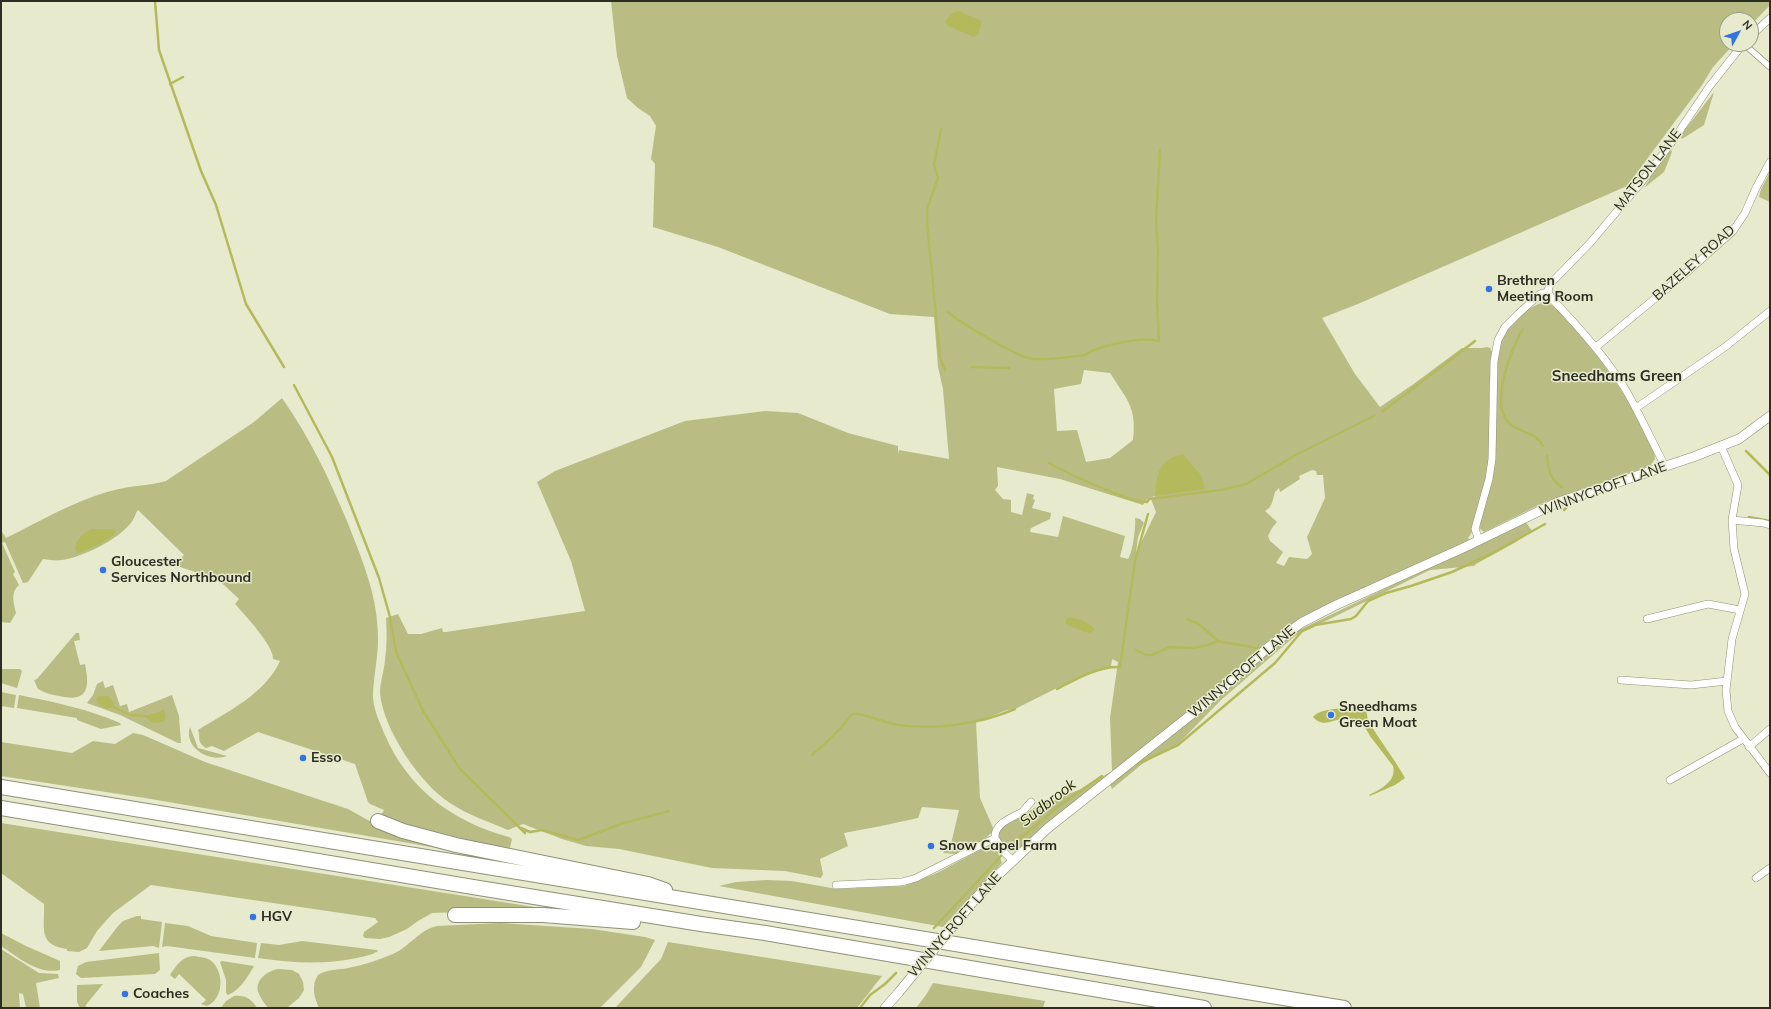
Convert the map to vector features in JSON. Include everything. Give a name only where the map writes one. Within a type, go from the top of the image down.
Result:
[{"type":"highway","points":[[1,787],[1344,1008]]},
{"type":"highway","points":[[1,808],[701,924],[772,934],[1204,1008]]},
{"type":"highway","points":[[378,821],[403,831],[456,845],[648,884],[704,903]]},
{"type":"highway","points":[[455,914],[543,915],[642,923],[701,924]]},
{"type":"street","points":[[1759,28],[1770,18]]},
{"type":"street","name":"MATSON LANE","points":[[1548,292],[1549,287],[1554,280],[1590,243],[1640,184],[1672,142],[1709,87],[1737,52]]},
{"type":"street","points":[[1752,52],[1770,67]]},
{"type":"street","name":"BAZELEY ROAD","points":[[1596,347],[1686,274],[1733,231],[1745,214],[1756,188],[1770,162]]},
{"type":"street","points":[[1479,540],[1475,529],[1489,479],[1492,459],[1494,361],[1498,340],[1505,327],[1540,294],[1548,292],[1552,299],[1596,347],[1616,375],[1636,408],[1665,466]]},
{"type":"street","points":[[1636,408],[1725,347],[1770,311]]},
{"type":"street","name":"WINNYCROFT LANE","points":[[885,1008],[976,898],[1012,861],[1048,828],[1202,706],[1266,649],[1292,629],[1334,606],[1556,503],[1739,439],[1770,416]]},
{"type":"street","points":[[1721,446],[1738,485],[1732,520],[1734,549],[1745,594],[1732,639],[1727,681],[1728,711],[1735,728],[1770,773]]},
{"type":"street","points":[[1732,520],[1770,525]]},
{"type":"street","points":[[1647,619],[1708,604],[1740,610]]},
{"type":"street","points":[[1621,680],[1691,685],[1727,681]]},
{"type":"street","points":[[1749,747],[1770,729]]},
{"type":"street","points":[[1670,780],[1743,739]]},
{"type":"street","points":[[1012,861],[995,838],[996,830],[1007,819],[1023,811],[1031,802]]},
{"type":"street","points":[[836,885],[902,882],[916,878],[995,838]]},
{"type":"street","points":[[1756,878],[1770,868]]},
{"type":"shaded area","points":[[611,1],[1770,1],[1770,5],[1759,17],[1759,12],[1719,12],[1719,52],[1727,52],[1713,67],[1702,85],[1627,186],[1358,304],[1322,318],[1355,374],[1380,407],[1462,348],[1490,348],[1492,352],[1489,393],[1489,457],[1486,477],[1472,532],[1468,538],[1470,540],[1324,608],[1227,681],[1018,851],[1011,851],[1005,848],[1000,842],[997,835],[1002,827],[1034,808],[1081,789],[1112,771],[1110,718],[1118,662],[1112,659],[1111,667],[1073,680],[1015,709],[1007,710],[976,722],[980,798],[994,830],[984,840],[956,854],[943,853],[951,844],[959,810],[922,807],[918,818],[844,833],[848,846],[820,859],[823,874],[821,878],[785,871],[712,868],[619,849],[586,846],[562,839],[523,824],[508,830],[479,818],[450,803],[427,783],[415,769],[396,739],[388,723],[383,707],[380,693],[386,650],[386,618],[398,614],[408,634],[421,634],[442,628],[443,632],[446,632],[585,611],[571,561],[537,482],[555,471],[685,421],[765,411],[798,413],[848,433],[898,446],[898,454],[899,450],[949,459],[943,389],[938,367],[934,317],[890,314],[718,247],[653,227],[655,164],[651,159],[656,126],[650,116],[627,98],[617,56]],"holes":[[[1084,370],[1110,373],[1126,397],[1132,411],[1134,429],[1133,440],[1110,458],[1086,462],[1077,430],[1057,431],[1054,389],[1081,384]],[[997,467],[1060,479],[1143,505],[1147,499],[1155,496],[1154,499],[1151,499],[1156,512],[1136,553],[1138,537],[1144,523],[1140,519],[1135,518],[1134,539],[1128,559],[1120,557],[1125,536],[1063,516],[1058,537],[1030,532],[1031,528],[1050,519],[1051,513],[1032,508],[1035,500],[1033,499],[1034,495],[1027,493],[1022,515],[1011,512],[1011,500],[1003,499],[995,490],[998,486]],[[1312,470],[1316,471],[1317,475],[1323,475],[1325,498],[1307,537],[1312,554],[1307,559],[1289,557],[1284,566],[1276,563],[1283,552],[1270,541],[1268,536],[1277,522],[1265,511],[1271,505],[1275,492],[1279,488],[1280,492],[1300,479],[1299,476]]]},
{"type":"shaded area","points":[[958,11],[982,22],[978,34],[974,37],[948,26],[945,22],[952,13]]},
{"type":"shaded area","points":[[1714,92],[1704,125],[1682,139],[1681,137],[1684,131]]},
{"type":"shaded area","points":[[1671,150],[1672,152],[1664,172],[1644,188],[1658,165]]},
{"type":"shaded area","points":[[1770,172],[1770,202],[1759,197],[1761,189]]},
{"type":"shaded area","name":"Sneedhams Green","points":[[1544,302],[1556,308],[1572,323],[1609,372],[1641,424],[1652,445],[1655,459],[1650,466],[1545,502],[1484,532],[1480,529],[1480,525],[1484,508],[1488,472],[1498,346],[1503,335],[1512,323],[1530,308]]},
{"type":"shaded area","points":[[282,398],[310,443],[333,488],[367,574],[375,604],[378,628],[378,647],[373,698],[376,712],[385,735],[406,772],[435,801],[469,822],[489,831],[509,837],[512,839],[510,848],[488,845],[410,825],[409,826],[381,815],[384,810],[368,802],[355,764],[258,732],[224,751],[212,746],[206,748],[203,746],[200,741],[198,730],[233,709],[255,693],[273,673],[280,661],[273,659],[269,646],[235,604],[239,599],[224,585],[207,574],[203,580],[200,578],[201,574],[174,565],[184,555],[138,510],[124,530],[99,547],[89,552],[62,560],[43,559],[28,582],[23,583],[5,542],[2,543],[15,572],[13,574],[19,585],[14,591],[16,613],[10,623],[1,622],[1,530],[6,538],[59,511],[101,494],[121,488],[166,481],[254,422]]},
{"type":"shaded area","points":[[1183,454],[1201,475],[1205,489],[1155,496],[1160,469],[1168,460]]},
{"type":"shaded area","points":[[1525,521],[1532,531],[1474,566],[1430,570],[1295,636],[1221,700],[1178,744],[1142,764],[1112,789],[1110,784],[1293,633]]},
{"type":"shaded area","points":[[92,529],[113,529],[116,531],[104,542],[77,553],[75,549],[78,539]]},
{"type":"shaded area","points":[[1067,618],[1082,620],[1094,629],[1091,633],[1084,632],[1066,624],[1065,622]]},
{"type":"shaded area","points":[[76,633],[79,633],[80,640],[74,641],[80,665],[85,664],[87,673],[87,687],[85,692],[76,697],[69,698],[43,692],[38,689],[34,680],[37,679]]},
{"type":"shaded area","points":[[1,669],[20,669],[22,671],[17,688],[1,683]]},
{"type":"shaded area","points":[[103,681],[105,688],[113,685],[120,706],[127,704],[129,712],[172,695],[179,716],[181,743],[178,743],[120,715],[87,703],[93,695],[97,684]]},
{"type":"shaded area","points":[[1,692],[16,695],[14,708],[1,706]]},
{"type":"shaded area","points":[[19,695],[83,710],[108,718],[120,723],[121,725],[101,729],[77,720],[77,718],[17,708]]},
{"type":"shaded area","points":[[100,696],[108,696],[114,703],[114,707],[106,709],[99,705],[96,699]]},
{"type":"shaded area","points":[[1362,704],[1364,706],[1369,722],[1405,778],[1395,785],[1370,796],[1369,795],[1387,784],[1393,776],[1394,771],[1393,766],[1370,736],[1362,722],[1343,719],[1324,723],[1313,717],[1322,711]]},
{"type":"shaded area","points":[[164,710],[166,718],[163,722],[152,723],[145,716]]},
{"type":"shaded area","points":[[190,727],[198,748],[227,756],[220,758],[213,757],[199,752],[190,741]]},
{"type":"shaded area","points":[[133,733],[143,735],[205,762],[348,809],[375,824],[455,851],[145,798],[1,776],[1,742],[72,753],[93,741],[115,744]]},
{"type":"shaded area","points":[[1,823],[547,909],[432,913],[407,929],[389,937],[380,939],[365,938],[363,936],[364,932],[378,922],[375,918],[151,885],[113,913],[97,931],[87,948],[79,952],[67,951],[67,949],[51,944],[47,939],[44,927],[44,904],[1,873]]},
{"type":"shaded area","points":[[989,845],[993,845],[997,849],[1002,863],[943,927],[719,886],[736,882],[766,880],[792,881],[837,889],[904,886],[937,873]]},
{"type":"shaded area","points":[[141,916],[141,919],[162,922],[159,948],[153,946],[99,951],[123,921]]},
{"type":"shaded area","points":[[165,923],[188,926],[211,936],[257,943],[255,958],[167,946],[162,947]]},
{"type":"shaded area","points":[[500,923],[592,929],[645,937],[655,940],[641,967],[600,1008],[319,1008],[315,996],[314,983],[318,975],[321,973],[348,968],[388,956],[399,951],[425,931],[437,926]]},
{"type":"shaded area","points":[[1,933],[60,961],[60,970],[52,971],[36,968],[21,960],[1,946]]},
{"type":"shaded area","points":[[302,941],[378,951],[357,958],[332,962],[296,962],[258,958],[261,943],[279,945]]},
{"type":"shaded area","points":[[668,942],[882,976],[857,1008],[615,1008],[661,959]]},
{"type":"shaded area","points":[[1,949],[39,973],[58,974],[59,978],[36,983],[40,1008],[26,1008],[23,994],[19,993],[20,1008],[1,1008]]},
{"type":"shaded area","points":[[159,953],[160,970],[155,974],[81,978],[76,974],[78,966],[86,962]]},
{"type":"shaded area","points":[[190,956],[210,960],[218,970],[220,977],[220,991],[213,1002],[207,1006],[201,1004],[206,1000],[179,974],[175,979],[170,975],[177,965],[183,960]]},
{"type":"shaded area","points":[[222,961],[254,966],[240,986],[233,993],[228,995],[226,993],[226,980],[220,962]]},
{"type":"shaded area","points":[[278,969],[292,970],[299,974],[303,982],[304,990],[299,998],[287,1008],[268,1008],[259,994],[259,981],[266,974]]},
{"type":"shaded area","points":[[933,983],[1045,1001],[1043,1008],[916,1008]]},
{"type":"shaded area","points":[[103,984],[85,1006],[89,1008],[80,1008],[77,1002],[77,985]]},
{"type":"shaded area","points":[[234,996],[248,998],[257,1008],[221,1008],[226,1001]]},
{"type":"waterway","points":[[155,1],[159,50],[201,171],[216,205],[246,304],[284,367]]},
{"type":"waterway","points":[[170,84],[183,77]]},
{"type":"waterway","points":[[941,129],[934,165],[938,178],[927,209],[927,222],[940,357],[945,370]]},
{"type":"waterway","points":[[1159,341],[1157,301],[1158,248],[1156,221],[1160,150]]},
{"type":"waterway","points":[[948,312],[989,339],[1015,353],[1033,359],[1052,359],[1085,355],[1099,348],[1131,341],[1157,341]]},
{"type":"waterway","points":[[1523,329],[1508,362],[1504,376],[1501,404],[1504,415],[1510,424],[1532,435],[1540,441],[1543,446]]},
{"type":"waterway","points":[[1382,412],[1475,341]]},
{"type":"waterway","points":[[971,367],[1009,368]]},
{"type":"waterway","points":[[294,385],[332,457],[379,578],[390,617],[396,652],[423,711],[460,769],[525,833]]},
{"type":"waterway","points":[[1049,463],[1081,479],[1122,496],[1147,502],[1149,499],[1221,490],[1246,484],[1294,456],[1374,416]]},
{"type":"waterway","points":[[1746,451],[1770,475]]},
{"type":"waterway","points":[[1547,456],[1550,474],[1552,478],[1562,487]]},
{"type":"waterway","points":[[1057,689],[1079,677],[1095,671],[1112,667],[1120,667],[1135,561],[1148,514]]},
{"type":"waterway","points":[[1749,517],[1770,521]]},
{"type":"waterway","points":[[1135,765],[1178,745],[1275,663],[1302,631],[1315,625],[1351,619],[1356,616],[1368,601],[1386,593],[1452,572],[1493,553],[1545,524]]},
{"type":"waterway","points":[[1187,619],[1199,624],[1218,641],[1262,649]]},
{"type":"waterway","points":[[1136,650],[1146,655],[1152,655],[1170,647],[1194,648],[1218,641]]},
{"type":"waterway","points":[[114,707],[130,715],[145,716]]},
{"type":"waterway","points":[[812,755],[846,722],[850,716],[854,714],[863,715],[893,724],[927,727],[973,722],[987,719],[1015,709]]},
{"type":"waterway","points":[[1119,778],[1128,770]]},
{"type":"waterway","name":"Sudbrook","points":[[1009,848],[1060,805],[1102,776]]},
{"type":"waterway","points":[[521,828],[530,832],[542,830],[578,840],[624,823],[669,811]]},
{"type":"waterway","name":"Sudbrook","points":[[934,928],[1002,855]]},
{"type":"waterway","name":"Sudbrook","points":[[860,1008],[870,995],[885,984],[896,973]]},
{"type":"place","name":"Brethren Meeting Room","points":[[1489,289]]},
{"type":"place","name":"Gloucester Services Northbound","points":[[103,570]]},
{"type":"place","name":"Sneedhams Green Moat","points":[[1331,715]]},
{"type":"place","name":"Esso","points":[[303,758]]},
{"type":"place","name":"Snow Capel Farm","points":[[931,846]]},
{"type":"place","name":"HGV","points":[[253,917]]},
{"type":"place","name":"Coaches","points":[[125,994]]},
{"type":"district","name":"Sneedhams Green","points":[[1617,376]]}]
